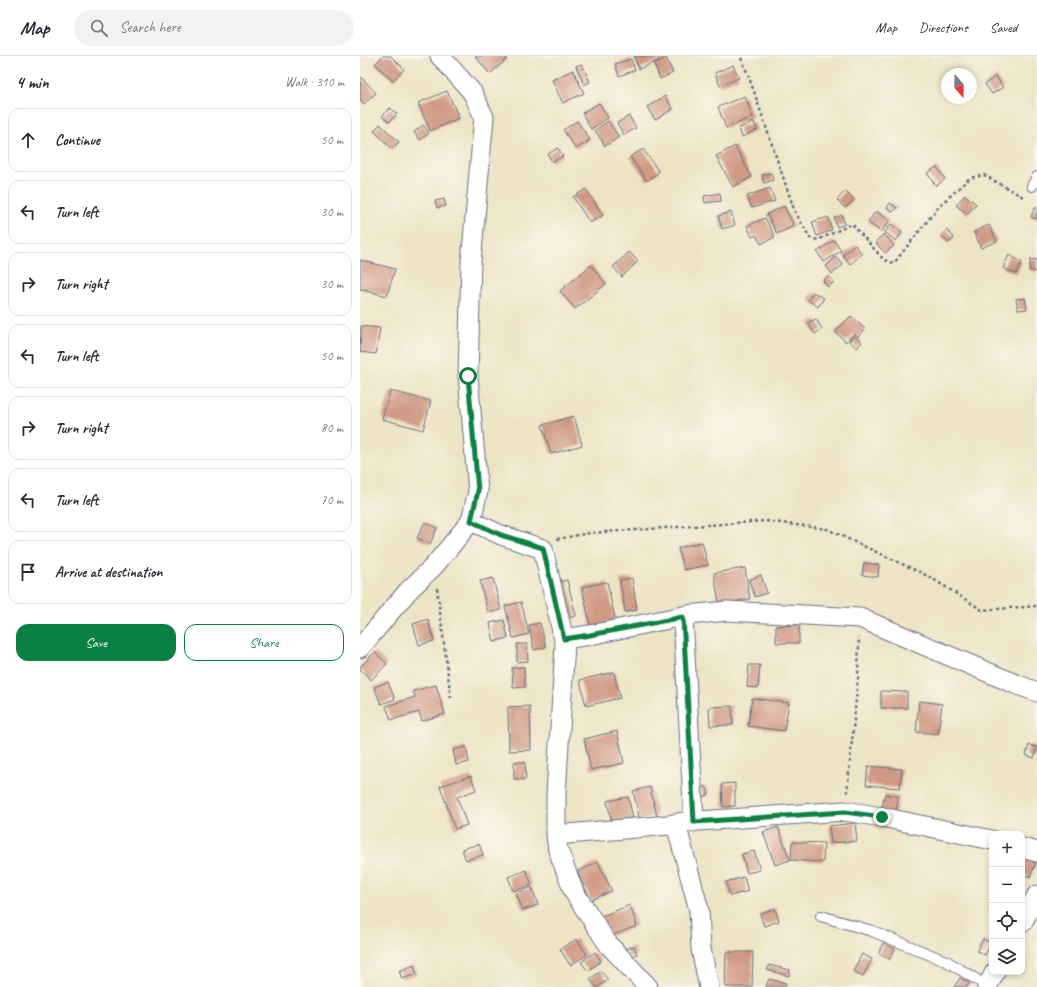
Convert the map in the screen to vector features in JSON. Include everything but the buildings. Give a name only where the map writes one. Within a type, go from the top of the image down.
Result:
[{"type":"street","points":[[360,648],[408,591],[434,566],[471,521],[478,491],[468,376],[471,262],[484,117],[472,92],[440,56]]},
{"type":"street","points":[[471,521],[501,535],[543,548],[565,644],[556,795],[556,835],[558,850],[574,892],[608,944],[648,987]]},
{"type":"street","points":[[564,639],[683,617],[727,611],[860,618],[1037,692]]},
{"type":"street","points":[[683,617],[685,823],[699,910],[701,950],[709,987]]},
{"type":"street","points":[[556,835],[685,823],[845,812],[882,817],[989,839]]},
{"type":"street","points":[[1025,849],[1037,852]]},
{"type":"street","points":[[1025,917],[1037,895]]},
{"type":"lane","points":[[1032,186],[1037,177]]},
{"type":"lane","points":[[821,916],[872,931],[948,962],[990,982]]},
{"type":"path","points":[[741,58],[749,77],[792,206],[810,238],[818,240],[852,224],[884,260],[894,263],[940,205],[970,178],[984,175],[1022,198],[1032,186]]},
{"type":"path","points":[[552,540],[590,533],[766,521],[827,529],[930,577],[982,610],[1037,606]]},
{"type":"path","points":[[434,566],[451,700]]},
{"type":"path","points":[[845,812],[858,678],[860,618]]},
{"type":"route","points":[[468,376],[478,491],[471,521],[501,535],[543,548],[564,639],[683,617],[694,822],[845,812],[882,817]]}]
